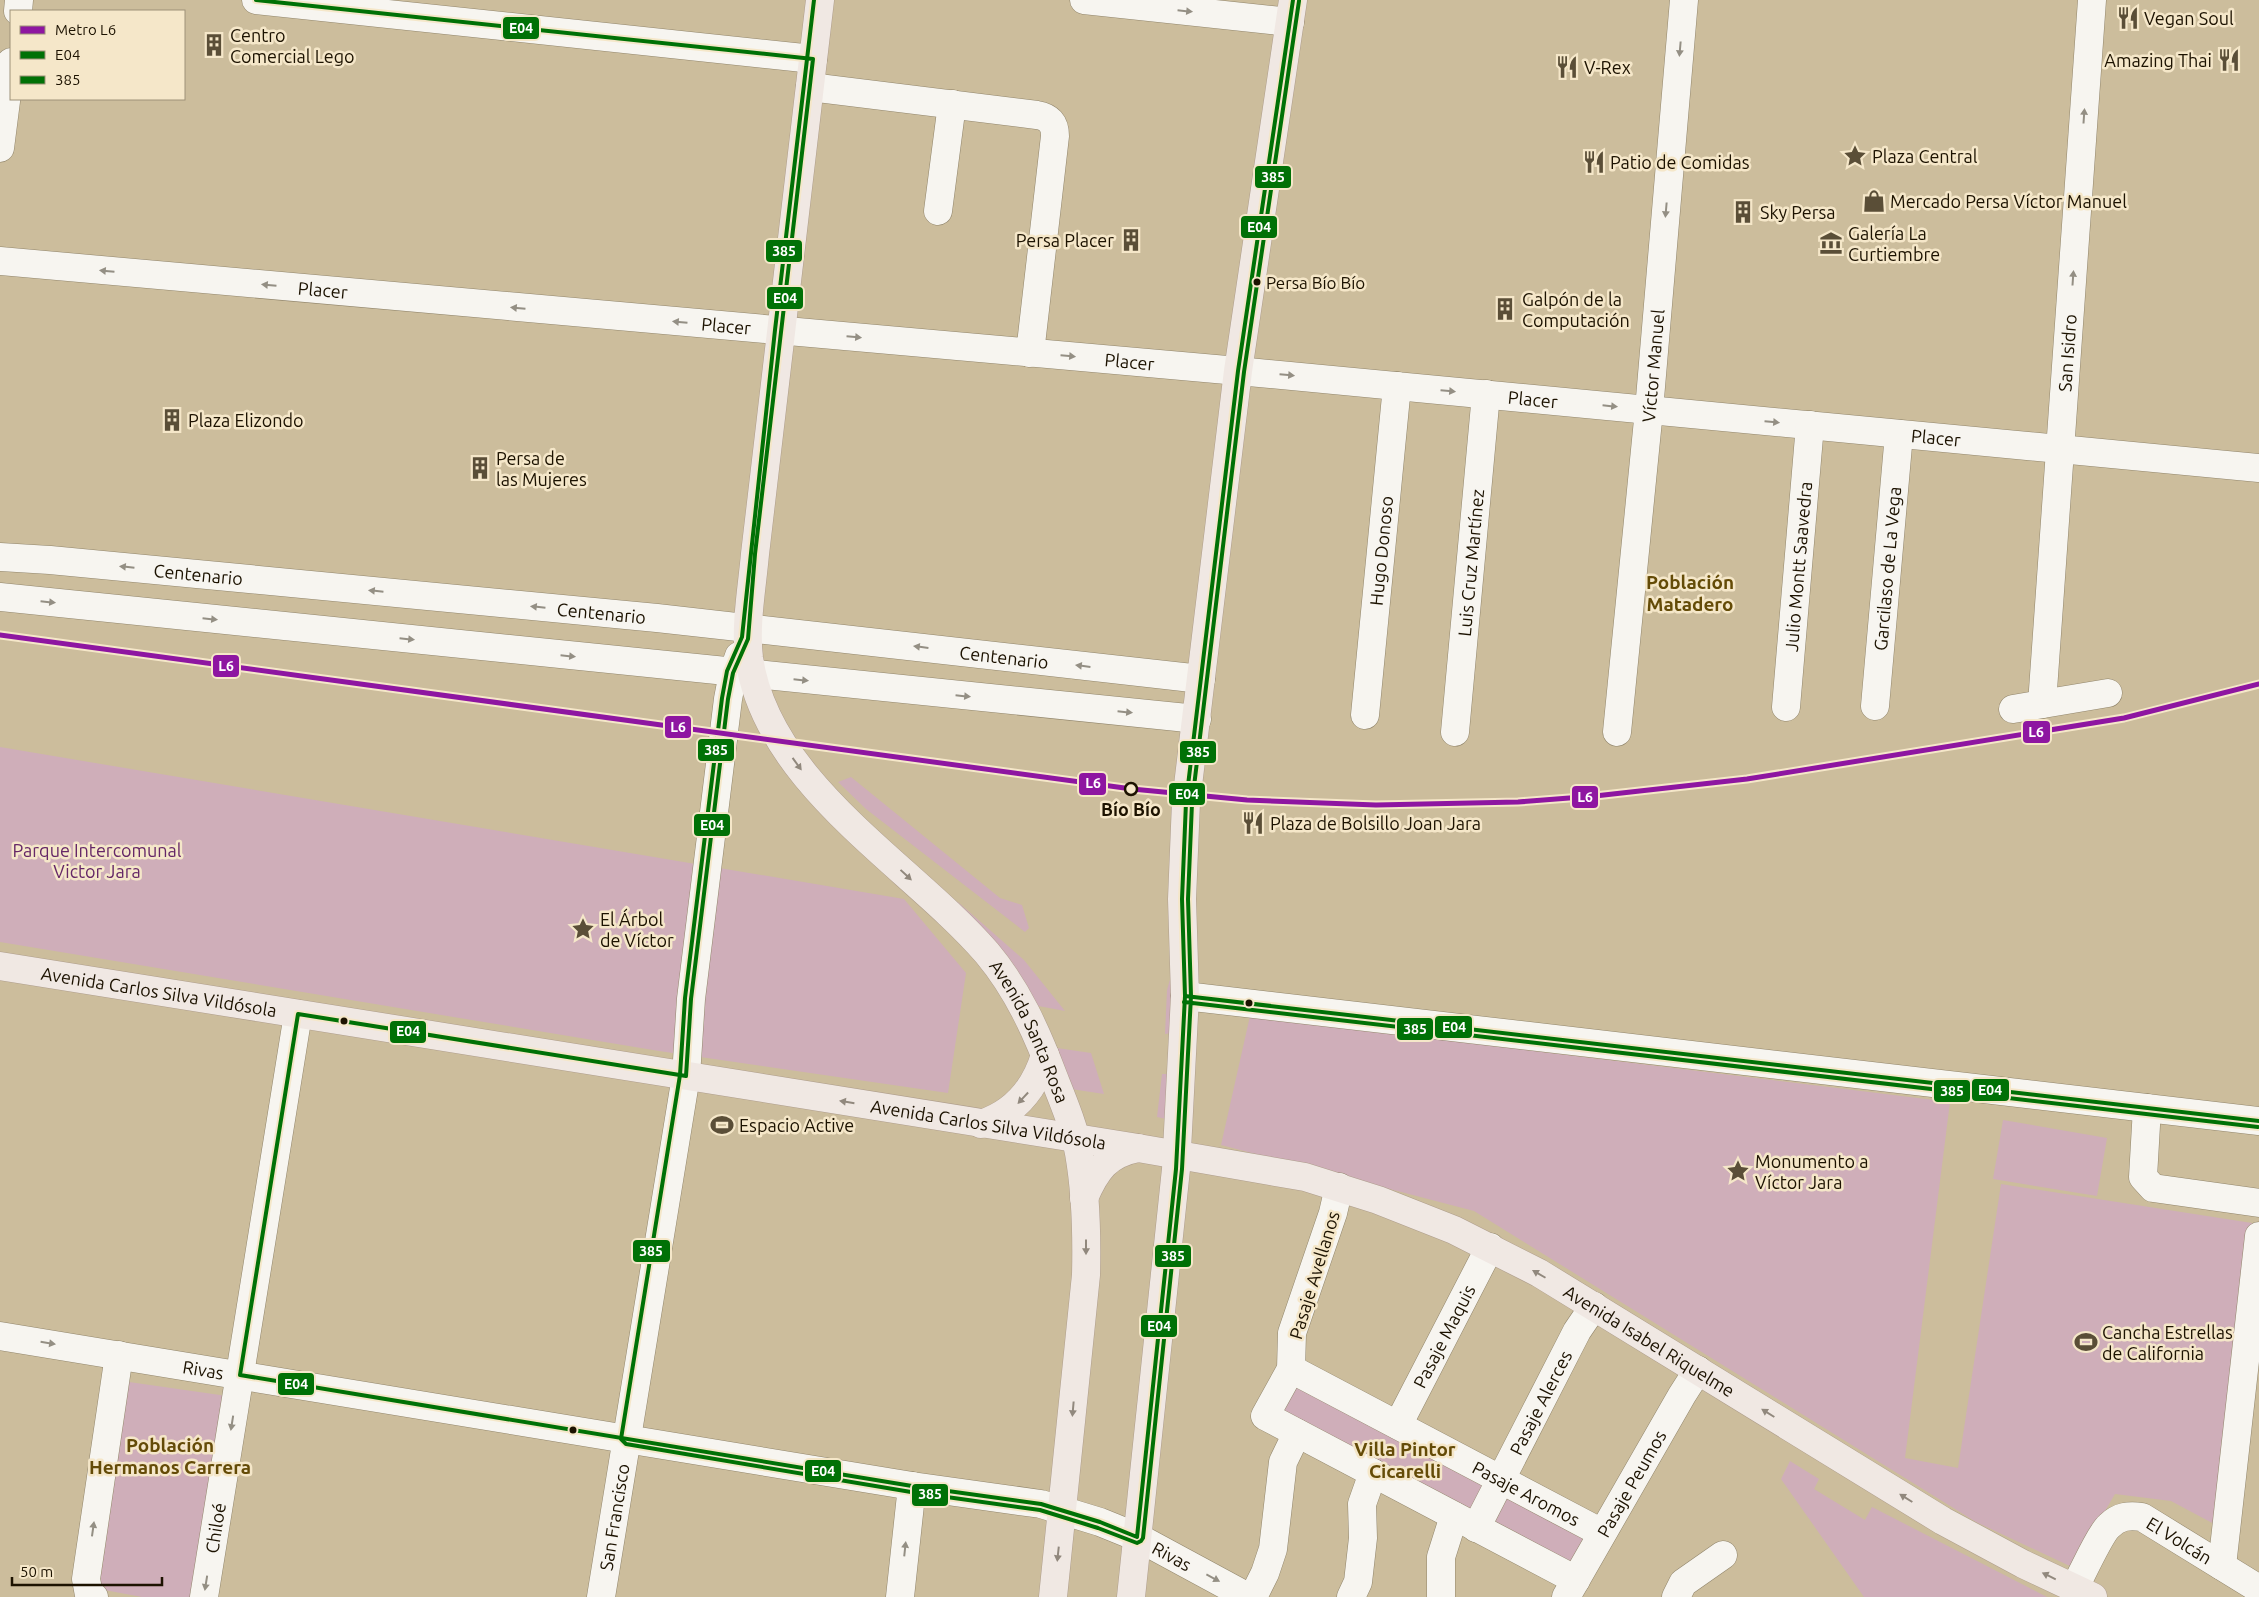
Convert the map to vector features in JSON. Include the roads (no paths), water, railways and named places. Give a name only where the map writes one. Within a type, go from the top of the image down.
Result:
[{"type":"main road","name":"San Francisco","points":[[743,674],[820,0]]},
{"type":"main road","points":[[1131,1597],[1177,1155],[1185,996],[1182,899],[1185,819],[1238,371],[1292,11]]},
{"type":"main road","name":"Avenida Santa Rosa","points":[[743,674],[762,703],[784,747],[820,793],[988,954],[1018,997],[1045,1055],[1076,1139],[1084,1198],[1086,1274],[1053,1597]]},
{"type":"main road","name":"Avenida Carlos Silva Vildósola","points":[[0,966],[1177,1155]]},
{"type":"main road","points":[[981,1124],[1002,1116],[1025,1096],[1041,1070],[1045,1055]]},
{"type":"main road","points":[[1084,1198],[1093,1178],[1102,1165],[1122,1151],[1138,1148]]},
{"type":"main road","name":"Avenida Isabel Riquelme","points":[[1177,1155],[1305,1177],[1417,1214],[1490,1247],[1539,1273],[1594,1306],[1943,1521],[2084,1593]]},
{"type":"street","points":[[256,0],[813,59]]},
{"type":"street","points":[[1084,0],[1292,11]]},
{"type":"street","name":"Víctor Manuel","points":[[1617,732],[1649,410],[1684,0]]},
{"type":"street","name":"San Isidro","points":[[2042,704],[2092,0]]},
{"type":"street","points":[[0,148],[10,70]]},
{"type":"street","points":[[810,87],[1042,116],[1054,125],[1054,145],[1030,353]]},
{"type":"street","points":[[938,211],[952,104]]},
{"type":"street","name":"Placer","points":[[0,261],[1238,371],[2259,468]]},
{"type":"street","name":"Hugo Donoso","points":[[1365,716],[1397,386]]},
{"type":"street","name":"Luis Cruz Martínez","points":[[1456,732],[1486,394]]},
{"type":"street","name":"Julio Montt Saavedra","points":[[1786,707],[1810,425]]},
{"type":"street","name":"Garcilaso de La Vega","points":[[1875,706],[1899,434]]},
{"type":"street","name":"Centenario","points":[[0,557],[60,560],[1201,679]]},
{"type":"street","points":[[0,597],[1197,719]]},
{"type":"street","name":"San Francisco","points":[[601,1597],[686,1076],[693,979],[743,674]]},
{"type":"street","points":[[2012,709],[2108,693]]},
{"type":"street","points":[[1185,996],[1798,1069],[2259,1121]]},
{"type":"street","name":"Chiloé","points":[[204,1597],[298,1014]]},
{"type":"street","points":[[2147,1108],[2143,1177],[2153,1188],[2259,1203]]},
{"type":"street","name":"Pasaje Avellanos","points":[[1297,1433],[1265,1416],[1292,1368],[1292,1333],[1333,1213],[1339,1187]]},
{"type":"street","points":[[2222,1566],[2259,1236]]},
{"type":"street","name":"Pasaje Maquis","points":[[1398,1425],[1490,1247]]},
{"type":"street","name":"Pasaje Alerces","points":[[1441,1597],[1441,1557],[1465,1522],[1502,1480],[1578,1331],[1594,1306]]},
{"type":"street","name":"Rivas","points":[[0,1336],[912,1486],[1041,1504],[1137,1537],[1248,1597]]},
{"type":"street","points":[[94,1597],[89,1595],[86,1579],[119,1355]]},
{"type":"street","name":"Pasaje Aromos","points":[[1292,1368],[1602,1533]]},
{"type":"street","name":"Pasaje Peumos","points":[[1571,1588],[1698,1370]]},
{"type":"street","points":[[1253,1597],[1265,1573],[1273,1549],[1284,1462],[1297,1433],[1465,1522],[1571,1588]]},
{"type":"street","points":[[1351,1597],[1358,1582],[1363,1538],[1362,1504],[1373,1473]]},
{"type":"street","points":[[900,1597],[912,1486]]},
{"type":"street","name":"El Volcán","points":[[2084,1593],[2108,1526],[2121,1518],[2131,1515],[2142,1517],[2259,1589]]},
{"type":"street","points":[[1676,1597],[1683,1583],[1723,1555]]},
{"type":"metro line","name":"L6","points":[[0,635],[1132,789],[1247,800],[1376,805],[1518,802],[1595,796],[1747,779],[2124,718],[2259,684]]},
{"type":"place","name":"Vegan Soul","points":[[2128,18]]},
{"type":"place","name":"Centro Comercial Lego","points":[[214,45]]},
{"type":"place","name":"Amazing Thai","points":[[2229,60]]},
{"type":"place","name":"V-Rex","points":[[1567,67]]},
{"type":"place","name":"Plaza Central","points":[[1855,156]]},
{"type":"place","name":"Patio de Comidas","points":[[1594,162]]},
{"type":"place","name":"Mercado Persa Víctor Manuel","points":[[1874,201]]},
{"type":"place","name":"Sky Persa","points":[[1743,212]]},
{"type":"place","name":"Persa Placer","points":[[1131,240]]},
{"type":"place","name":"Galería La Curtiembre","points":[[1831,243]]},
{"type":"place","name":"Persa Bío Bío","points":[[1257,282]]},
{"type":"place","name":"Galpón de la Computación","points":[[1505,309]]},
{"type":"place","name":"Plaza Elizondo","points":[[172,420]]},
{"type":"place","name":"Persa de las Mujeres","points":[[480,468]]},
{"type":"place","name":"Bío Bío","points":[[1131,789]]},
{"type":"place","name":"Plaza de Bolsillo Joan Jara","points":[[1253,823]]},
{"type":"place","name":"El Árbol de Víctor","points":[[583,929]]},
{"type":"place","name":"Espacio Active","points":[[722,1125]]},
{"type":"place","name":"Monumento a Víctor Jara","points":[[1738,1171]]},
{"type":"place","name":"Cancha Estrellas de California","points":[[2086,1342]]},
{"type":"district","name":"Población Matadero","points":[[1690,593]]},
{"type":"district","name":"Población Hermanos Carrera","points":[[170,1456]]},
{"type":"district","name":"Villa Pintor Cicarelli","points":[[1405,1460]]},
{"type":"park label","name":"Parque Intercomunal Victor Jara","points":[[97,860]]}]
